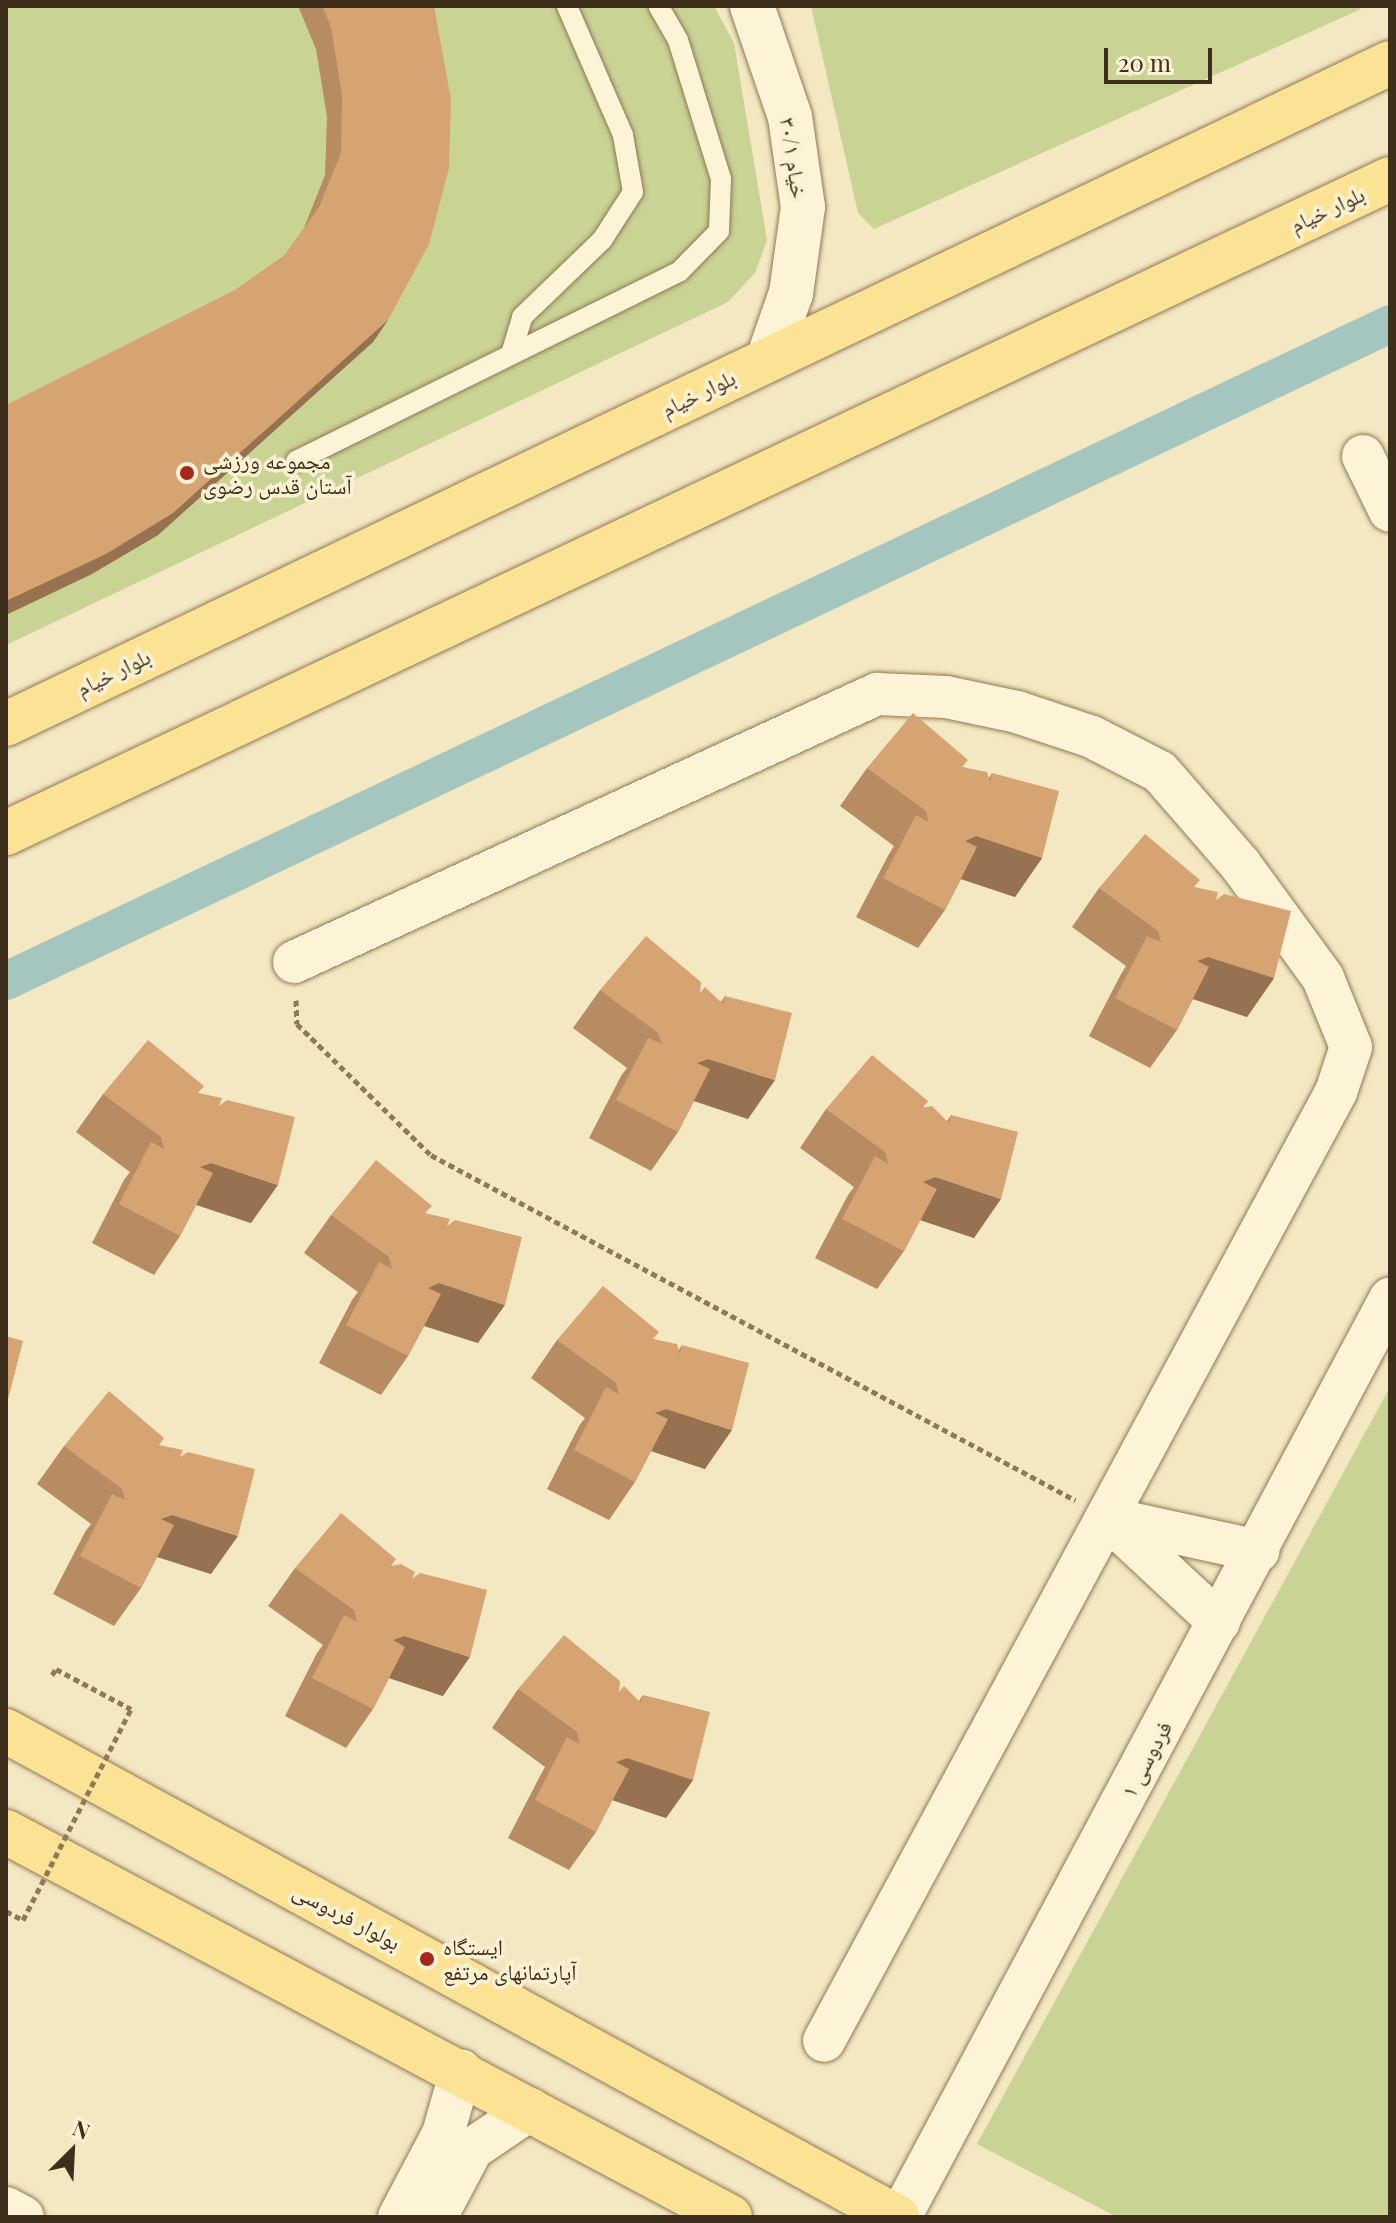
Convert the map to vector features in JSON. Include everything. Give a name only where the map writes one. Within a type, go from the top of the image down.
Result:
[{"type":"main road","name":"بلوار خیام","points":[[6,724],[1390,63]]},
{"type":"main road","name":"بلوار خیام","points":[[6,833],[1390,179]]},
{"type":"main road","name":"بولوار فردوسی","points":[[6,1731],[898,2217]]},
{"type":"main road","points":[[6,1832],[461,2071],[730,2217]]},
{"type":"street","name":"خیام ۳۰/۱","points":[[752,6],[790,117],[803,207],[791,293],[768,359]]},
{"type":"street","points":[[1363,456],[1390,511]]},
{"type":"street","points":[[294,962],[877,694],[946,697],[1017,712],[1092,737],[1160,772],[1240,864],[1323,978],[1351,1047],[1336,1092],[824,2041]]},
{"type":"street","name":"فردوسی ۱","points":[[898,2217],[1258,1551],[1390,1299]]},
{"type":"street","points":[[1107,1518],[1258,1551]]},
{"type":"street","points":[[1107,1518],[1219,1622]]},
{"type":"street","points":[[399,2217],[443,2134],[461,2071]]},
{"type":"street","points":[[436,2217],[472,2149],[531,2109]]},
{"type":"street","points":[[6,2208],[23,2217]]},
{"type":"lane","points":[[511,354],[522,317],[602,240],[633,192],[623,135],[567,6]]},
{"type":"lane","points":[[296,461],[680,271],[719,231],[721,179],[678,40],[658,6]]},
{"type":"path","points":[[294,962],[297,1024],[431,1155],[1107,1518]]},
{"type":"path","points":[[6,1911],[23,1920],[131,1709],[56,1669],[52,1675]]},
{"type":"green space","name":"مجموعه ورزشی آستان قدس رضوی","points":[[6,6],[714,6],[734,43],[767,240],[755,273],[728,302],[6,645]]},
{"type":"green space","points":[[811,6],[1355,6],[1361,9],[874,229],[858,213]]},
{"type":"green space","points":[[1390,1387],[1390,2217],[1117,2217],[977,2144]]},
{"type":"building","points":[[322,6],[434,6],[451,100],[449,168],[429,244],[388,320],[173,513],[106,554],[6,601],[6,405],[237,289],[285,255],[319,207],[341,153],[342,95],[331,27]]},
{"type":"building","points":[[913,713],[968,760],[962,767],[987,772],[990,782],[992,773],[1059,791],[1042,858],[976,836],[965,841],[977,847],[945,910],[883,878],[916,815],[928,822],[926,811],[867,768]]},
{"type":"building","points":[[1145,834],[1200,880],[1194,887],[1218,892],[1216,900],[1224,894],[1291,911],[1274,978],[1208,957],[1197,961],[1209,967],[1177,1030],[1115,998],[1147,936],[1161,942],[1158,931],[1099,888]]},
{"type":"building","points":[[646,936],[701,982],[700,993],[705,987],[723,1004],[725,996],[792,1013],[775,1080],[708,1059],[697,1063],[710,1069],[678,1132],[616,1100],[648,1038],[662,1044],[658,1033],[600,990]]},
{"type":"building","points":[[148,1040],[204,1086],[198,1093],[222,1098],[219,1106],[227,1100],[295,1117],[278,1185],[211,1163],[200,1167],[213,1173],[180,1236],[119,1204],[151,1142],[164,1149],[161,1137],[103,1094]]},
{"type":"building","points":[[872,1055],[928,1101],[921,1108],[932,1106],[949,1123],[951,1115],[1018,1132],[1001,1199],[935,1177],[923,1182],[937,1189],[904,1251],[842,1219],[875,1156],[888,1164],[885,1152],[826,1109]]},
{"type":"building","points":[[376,1160],[432,1206],[425,1213],[450,1219],[447,1226],[455,1220],[522,1237],[505,1305],[439,1283],[428,1288],[441,1294],[408,1356],[346,1325],[379,1262],[392,1269],[389,1257],[331,1215]]},
{"type":"building","points":[[603,1286],[659,1332],[653,1339],[677,1344],[680,1354],[682,1345],[749,1363],[732,1430],[666,1409],[655,1413],[668,1419],[635,1482],[574,1450],[606,1387],[619,1394],[616,1383],[557,1340]]},
{"type":"building","points":[[6,1336],[23,1341],[6,1407]]},
{"type":"building","points":[[109,1391],[164,1438],[159,1445],[183,1450],[180,1457],[188,1452],[255,1469],[238,1536],[172,1515],[161,1519],[174,1525],[141,1588],[80,1556],[112,1494],[125,1500],[122,1489],[64,1446]]},
{"type":"building","points":[[341,1513],[396,1559],[391,1566],[401,1564],[415,1572],[412,1579],[420,1573],[487,1590],[470,1657],[404,1636],[393,1640],[405,1647],[373,1709],[312,1678],[344,1615],[357,1622],[354,1610],[295,1568]]},
{"type":"building","points":[[564,1635],[620,1681],[619,1692],[624,1686],[641,1703],[643,1695],[710,1712],[693,1780],[627,1758],[616,1762],[629,1769],[596,1832],[535,1800],[567,1737],[580,1744],[577,1732],[518,1689]]},
{"type":"waterway","points":[[6,981],[1390,324]]},
{"type":"place","name":"مجموعه ورزشی آستان قدس رضوی","points":[[187,473]]},
{"type":"place","name":"ایستگاه آپارتمانهای مرتفع","points":[[427,1959]]}]
